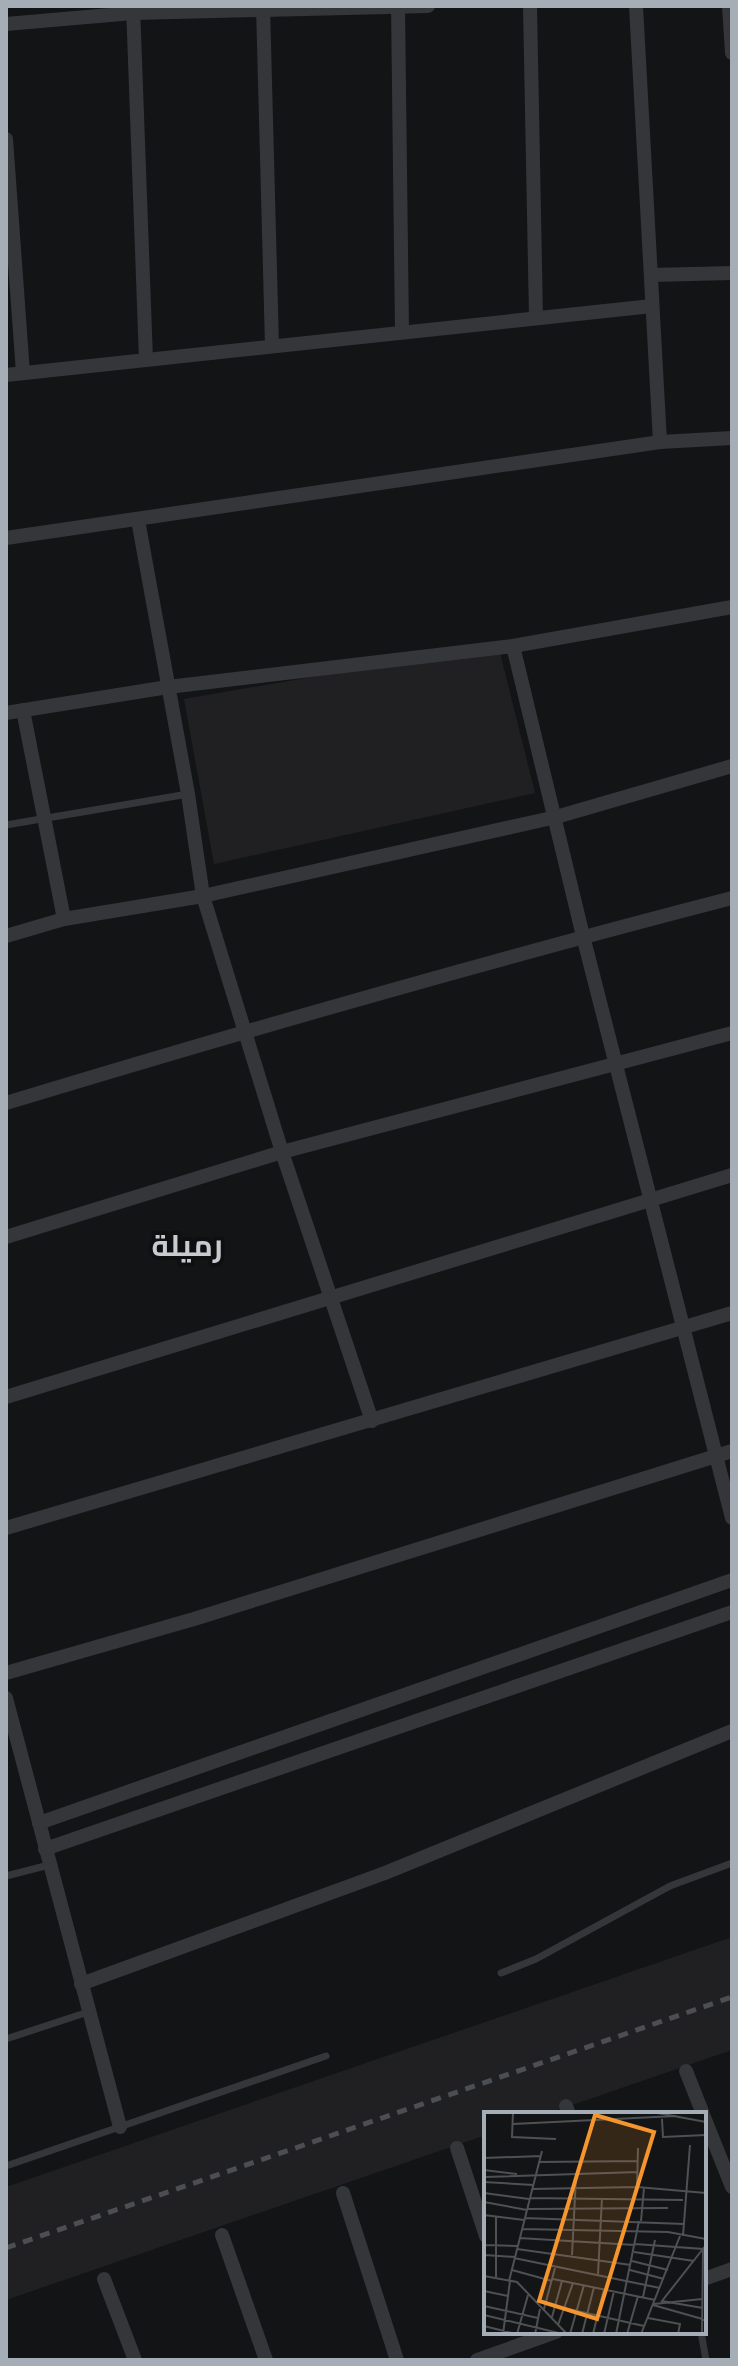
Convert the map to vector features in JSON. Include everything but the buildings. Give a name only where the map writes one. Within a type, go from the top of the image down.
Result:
[{"type":"street","points":[[398,6],[402,332]]},
{"type":"street","points":[[6,24],[133,9],[428,6]]},
{"type":"street","points":[[530,6],[536,318]]},
{"type":"street","points":[[636,6],[660,442]]},
{"type":"street","points":[[729,6],[732,53]]},
{"type":"street","points":[[263,8],[272,346]]},
{"type":"street","points":[[133,9],[146,360]]},
{"type":"street","points":[[6,139],[23,373]]},
{"type":"street","points":[[651,275],[732,273]]},
{"type":"street","points":[[6,375],[652,306]]},
{"type":"street","points":[[6,538],[660,442],[732,438]]},
{"type":"street","points":[[138,520],[188,794],[203,896],[282,1152],[372,1421]]},
{"type":"street","points":[[6,713],[168,687],[513,646],[732,607]]},
{"type":"street","points":[[513,646],[615,1064],[732,1518]]},
{"type":"street","points":[[23,710],[64,919]]},
{"type":"street","points":[[6,936],[64,919],[203,896],[556,817],[732,766]]},
{"type":"street","points":[[6,1103],[244,1031],[583,936],[732,898]]},
{"type":"street","points":[[6,1237],[282,1152],[732,1033]]},
{"type":"street","points":[[6,1397],[732,1175]]},
{"type":"street","points":[[6,1528],[732,1313]]},
{"type":"street","points":[[6,1673],[194,1619],[732,1451]]},
{"type":"street","points":[[39,1823],[732,1580]]},
{"type":"street","points":[[45,1849],[732,1612]]},
{"type":"street","points":[[6,1698],[120,2127]]},
{"type":"street","points":[[81,1984],[385,1873],[732,1731]]},
{"type":"street","points":[[686,2071],[703,2112]]},
{"type":"street","points":[[706,2120],[732,2187]]},
{"type":"street","points":[[457,2148],[484,2230]]},
{"type":"street","points":[[343,2193],[397,2360]]},
{"type":"street","points":[[222,2235],[266,2360]]},
{"type":"street","points":[[706,2278],[732,2269]]},
{"type":"street","points":[[104,2279],[135,2360]]},
{"type":"street","points":[[477,2360],[520,2338],[544,2334]]},
{"type":"lane","points":[[6,825],[188,794]]},
{"type":"lane","points":[[501,1973],[536,1959],[670,1886],[732,1863]]},
{"type":"lane","points":[[6,1876],[49,1865]]},
{"type":"lane","points":[[6,2039],[88,2012]]},
{"type":"lane","points":[[6,2166],[326,2056]]},
{"type":"lane","points":[[701,2334],[706,2360]]},
{"type":"shaded area","points":[[498,645],[535,793],[214,864],[184,699]]},
{"type":"shaded area","points":[[732,1937],[732,2050],[552,2112],[484,2112],[484,2136],[6,2300],[6,2187]]},
{"type":"railway","points":[[6,2248],[732,1997]]},
{"type":"district","name":"رميلة","points":[[187,1246]]}]
